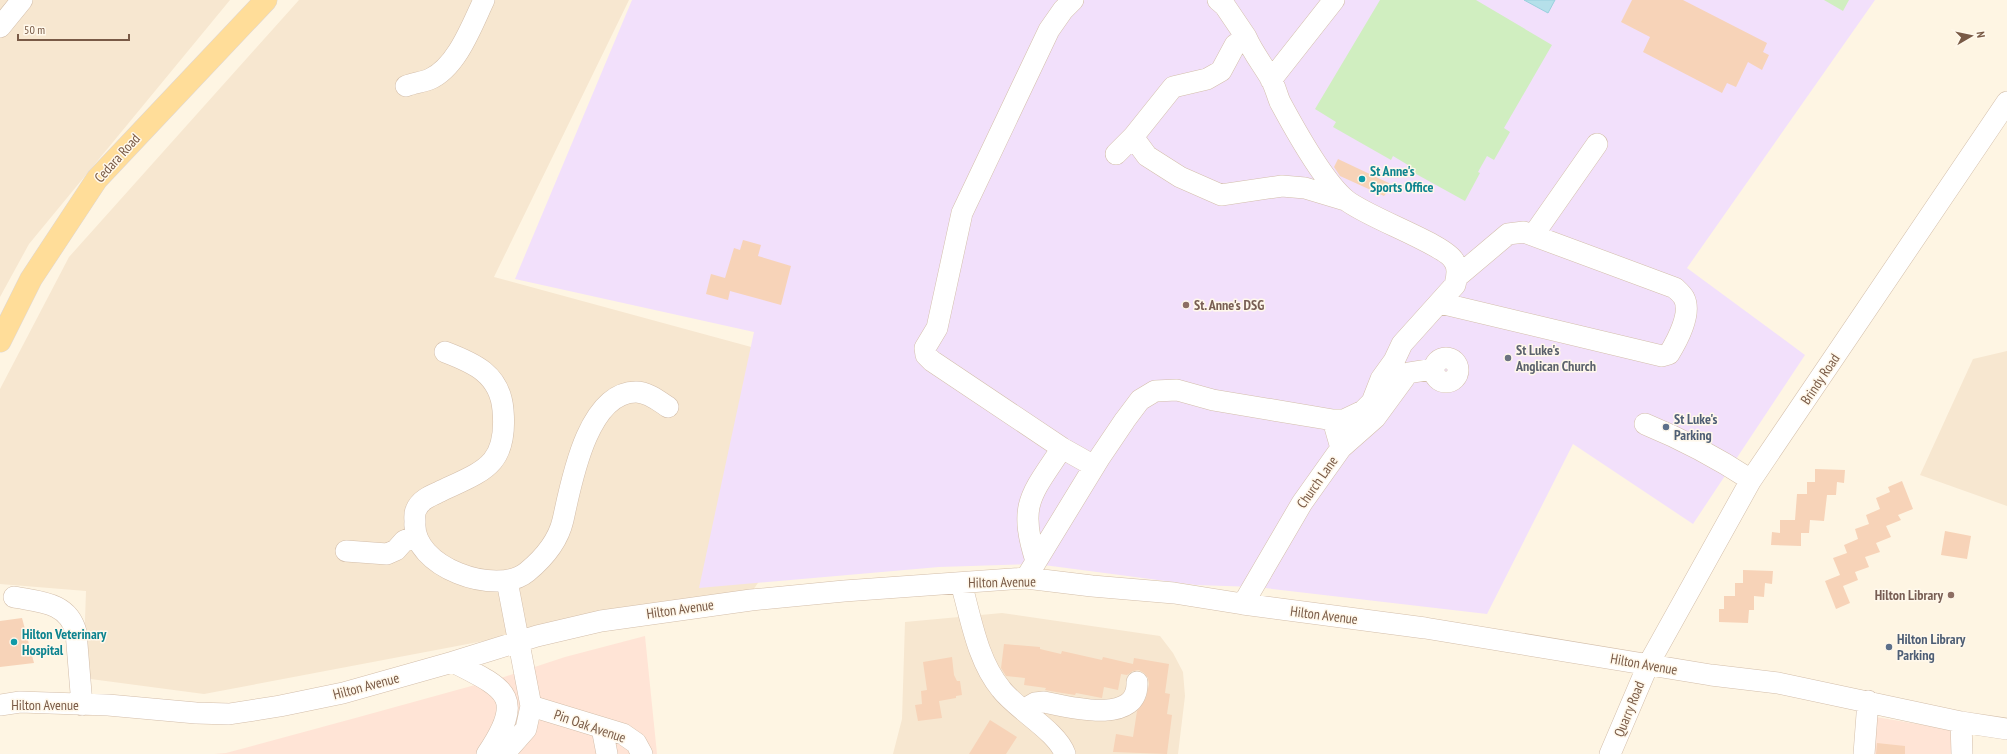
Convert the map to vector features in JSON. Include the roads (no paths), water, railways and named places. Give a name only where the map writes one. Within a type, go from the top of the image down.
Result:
[{"type":"main road","name":"Cedara Road","points":[[0,341],[31,278],[97,179],[266,0]]},
{"type":"street","points":[[0,27],[22,0]]},
{"type":"street","points":[[406,86],[431,79],[446,68],[461,46],[484,0]]},
{"type":"street","points":[[1073,0],[1063,10],[1049,30],[962,213],[936,328],[925,348],[926,355],[932,361],[1062,448],[1094,466]]},
{"type":"street","points":[[1031,570],[1094,466],[1140,400],[1155,391],[1177,390],[1213,400],[1333,420],[1344,420],[1363,411],[1372,402],[1382,378],[1394,361],[1402,344],[1455,285],[1457,277],[1455,261],[1450,255],[1363,212],[1346,200],[1330,184],[1280,102],[1271,80],[1246,38],[1225,6],[1218,0]]},
{"type":"street","points":[[1271,80],[1334,0]]},
{"type":"street","points":[[1116,154],[1133,137],[1174,87],[1207,79],[1221,71],[1235,45],[1246,38]]},
{"type":"street","name":"Brindy Road","points":[[1648,665],[1670,622],[1751,480],[2007,102]]},
{"type":"street","points":[[1133,137],[1147,156],[1180,177],[1221,195],[1282,186],[1305,188],[1346,200]]},
{"type":"street","points":[[1534,234],[1597,144]]},
{"type":"street","points":[[1440,303],[1662,356],[1669,354],[1680,335],[1686,310],[1684,298],[1675,288],[1534,234],[1524,232],[1508,234],[1457,277]]},
{"type":"street","points":[[445,352],[474,363],[490,378],[502,400],[505,427],[501,450],[492,464],[465,480],[426,498],[416,510],[416,536],[426,553],[439,564],[458,574],[481,579],[507,581],[525,574],[541,560],[552,546],[562,524],[576,466],[590,427],[605,408],[616,399],[636,392],[650,396],[668,407]]},
{"type":"street","name":"Church Lane","points":[[1243,604],[1302,503],[1341,448],[1375,418],[1408,373],[1434,369]]},
{"type":"street","points":[[1333,420],[1341,448]]},
{"type":"street","points":[[1646,424],[1691,443],[1751,480]]},
{"type":"street","points":[[1031,570],[1028,537],[1028,507],[1032,494],[1062,448]]},
{"type":"street","points":[[346,551],[388,554],[396,550],[404,541],[416,536]]},
{"type":"street","name":"Hilton Avenue","points":[[0,705],[20,702],[229,714],[280,706],[343,693],[453,662],[518,641],[601,621],[751,600],[844,590],[961,583],[1031,570],[1092,586],[1174,593],[1243,604],[1425,628],[1711,675],[1778,683],[1961,722],[2007,729]]},
{"type":"street","points":[[504,754],[526,728],[530,706],[507,581]]},
{"type":"street","points":[[961,583],[975,633],[991,674],[1011,701],[1060,743],[1065,754]]},
{"type":"street","points":[[14,597],[54,606],[68,614],[73,622],[76,632],[82,705]]},
{"type":"street","points":[[453,662],[492,682],[504,694],[507,708],[505,723],[487,754]]},
{"type":"street","name":"Quarry Road","points":[[1610,754],[1648,665]]},
{"type":"street","points":[[1023,710],[1035,703],[1044,702],[1094,710],[1117,708],[1133,699],[1138,689],[1137,682]]},
{"type":"street","points":[[1864,754],[1868,701]]},
{"type":"street","name":"Pin Oak Avenue","points":[[530,706],[624,734],[636,743],[642,754]]},
{"type":"street","points":[[1961,722],[1962,754]]},
{"type":"street","points":[[602,728],[607,754]]},
{"type":"water","points":[[1524,0],[1555,0],[1548,13]]},
{"type":"place","name":"St Anne's Sports Office","points":[[1362,179]]},
{"type":"place","name":"St. Anne's DSG","points":[[1186,305]]},
{"type":"place","name":"St Luke's Anglican Church","points":[[1508,358]]},
{"type":"place","name":"St Luke's Parking","points":[[1666,427]]},
{"type":"place","name":"Hilton Library","points":[[1951,595]]},
{"type":"place","name":"Hilton Veterinary Hospital","points":[[14,642]]},
{"type":"place","name":"Hilton Library Parking","points":[[1889,647]]}]
